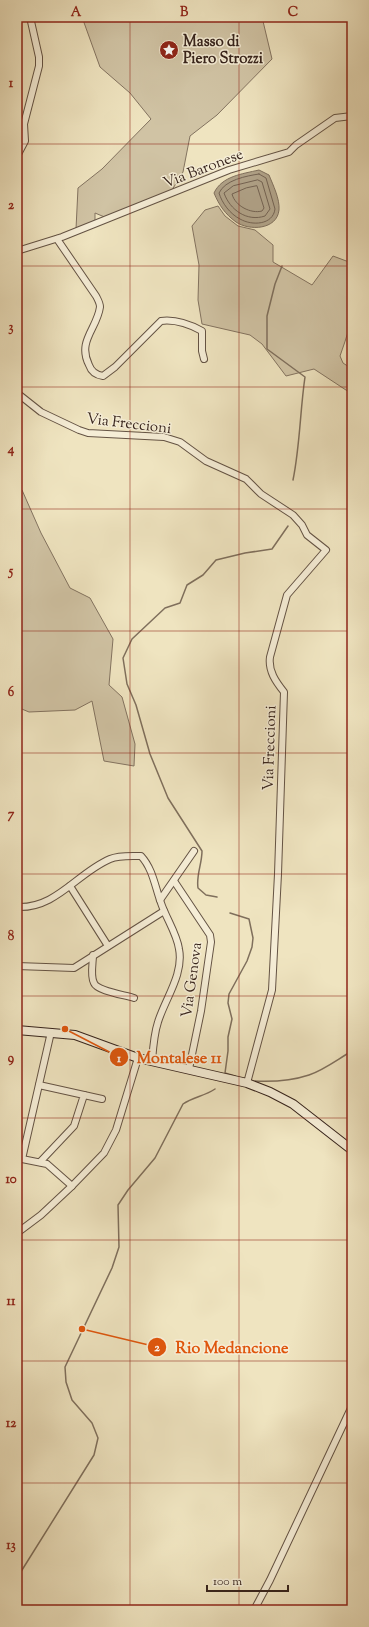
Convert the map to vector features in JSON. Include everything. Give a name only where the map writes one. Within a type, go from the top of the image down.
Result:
[{"type":"street","points":[[17,156],[25,141],[24,124],[38,66],[38,57],[30,17]]},
{"type":"street","name":"Via Baronese","points":[[17,251],[57,239],[229,170],[289,152],[296,145],[335,118],[352,116]]},
{"type":"street","points":[[57,239],[96,296],[100,305],[99,312],[85,343],[85,356],[90,367],[97,375],[103,376],[115,367],[161,321],[166,320],[181,321],[202,331],[202,351],[204,359]]},
{"type":"street","name":"Via Freccioni","points":[[17,393],[41,412],[88,433],[164,436],[180,442],[206,462],[246,479],[261,494],[293,515],[302,525],[307,535],[326,550],[287,595],[270,657],[269,665],[277,683],[284,692],[278,874],[272,990],[247,1083]]},
{"type":"street","points":[[160,900],[194,851]]},
{"type":"street","points":[[17,908],[37,905],[54,898],[90,871],[111,858],[141,856],[151,872],[164,911],[179,947],[180,954],[175,980],[157,1024],[152,1061]]},
{"type":"street","name":"Via Genova","points":[[174,881],[208,931],[211,942],[201,1010],[189,1069]]},
{"type":"street","points":[[70,886],[108,946]]},
{"type":"street","points":[[17,966],[74,968],[164,911]]},
{"type":"street","points":[[93,955],[93,982],[95,985],[100,988],[134,998]]},
{"type":"street","points":[[17,1030],[51,1032],[81,1037],[138,1058],[247,1083],[270,1092],[293,1104],[352,1150]]},
{"type":"street","points":[[51,1032],[20,1159],[40,1162],[49,1166],[72,1186]]},
{"type":"street","points":[[17,1233],[41,1215],[104,1153],[116,1130],[138,1058]]},
{"type":"street","points":[[39,1085],[102,1098]]},
{"type":"street","points":[[40,1162],[74,1126],[84,1095]]},
{"type":"street","points":[[254,1610],[270,1580],[352,1406]]},
{"type":"shaded area","points":[[82,17],[262,17],[272,59],[217,115],[190,136],[183,172],[172,190],[107,218],[95,213],[95,222],[76,229],[78,188],[102,169],[151,119],[130,93],[100,67]]},
{"type":"shaded area","points":[[218,206],[225,216],[238,226],[255,230],[273,245],[273,262],[312,285],[333,256],[349,262],[352,294],[351,319],[340,356],[343,363],[352,369],[352,394],[314,369],[286,376],[262,344],[250,335],[202,324],[198,300],[199,265],[192,226],[205,210]]},
{"type":"shaded area","points":[[17,489],[22,490],[41,533],[70,588],[90,598],[113,639],[109,685],[122,697],[135,744],[134,766],[104,761],[92,701],[75,710],[29,712],[17,707]]},
{"type":"water","points":[[259,170],[269,175],[277,197],[279,210],[277,217],[268,225],[262,227],[248,227],[241,225],[229,216],[220,205],[214,193],[227,179]]},
{"type":"waterway","points":[[282,266],[275,284],[267,316],[267,349],[305,377],[293,480]]},
{"type":"waterway","points":[[217,897],[206,895],[198,888],[202,851],[168,798],[150,754],[136,705],[127,684],[123,658],[132,639],[165,608],[180,603],[187,585],[203,575],[216,560],[245,553],[272,549],[288,526]]},
{"type":"waterway","points":[[230,913],[249,919],[253,938],[252,947],[247,961],[229,994],[228,1003],[232,1019],[228,1037],[225,1073],[235,1076]]},
{"type":"waterway","points":[[253,1081],[281,1081],[309,1075],[326,1067],[352,1051]]},
{"type":"waterway","points":[[17,1578],[94,1455],[98,1438],[92,1423],[72,1400],[66,1382],[65,1367],[112,1268],[119,1247],[118,1205],[128,1190],[155,1158],[183,1104],[215,1089]]},
{"type":"place","name":"Masso di Piero Strozzi","points":[[169,50]]},
{"type":"place","name":"Montalese 11","points":[[65,1029]]},
{"type":"place","name":"Rio Medancione","points":[[82,1329]]}]
